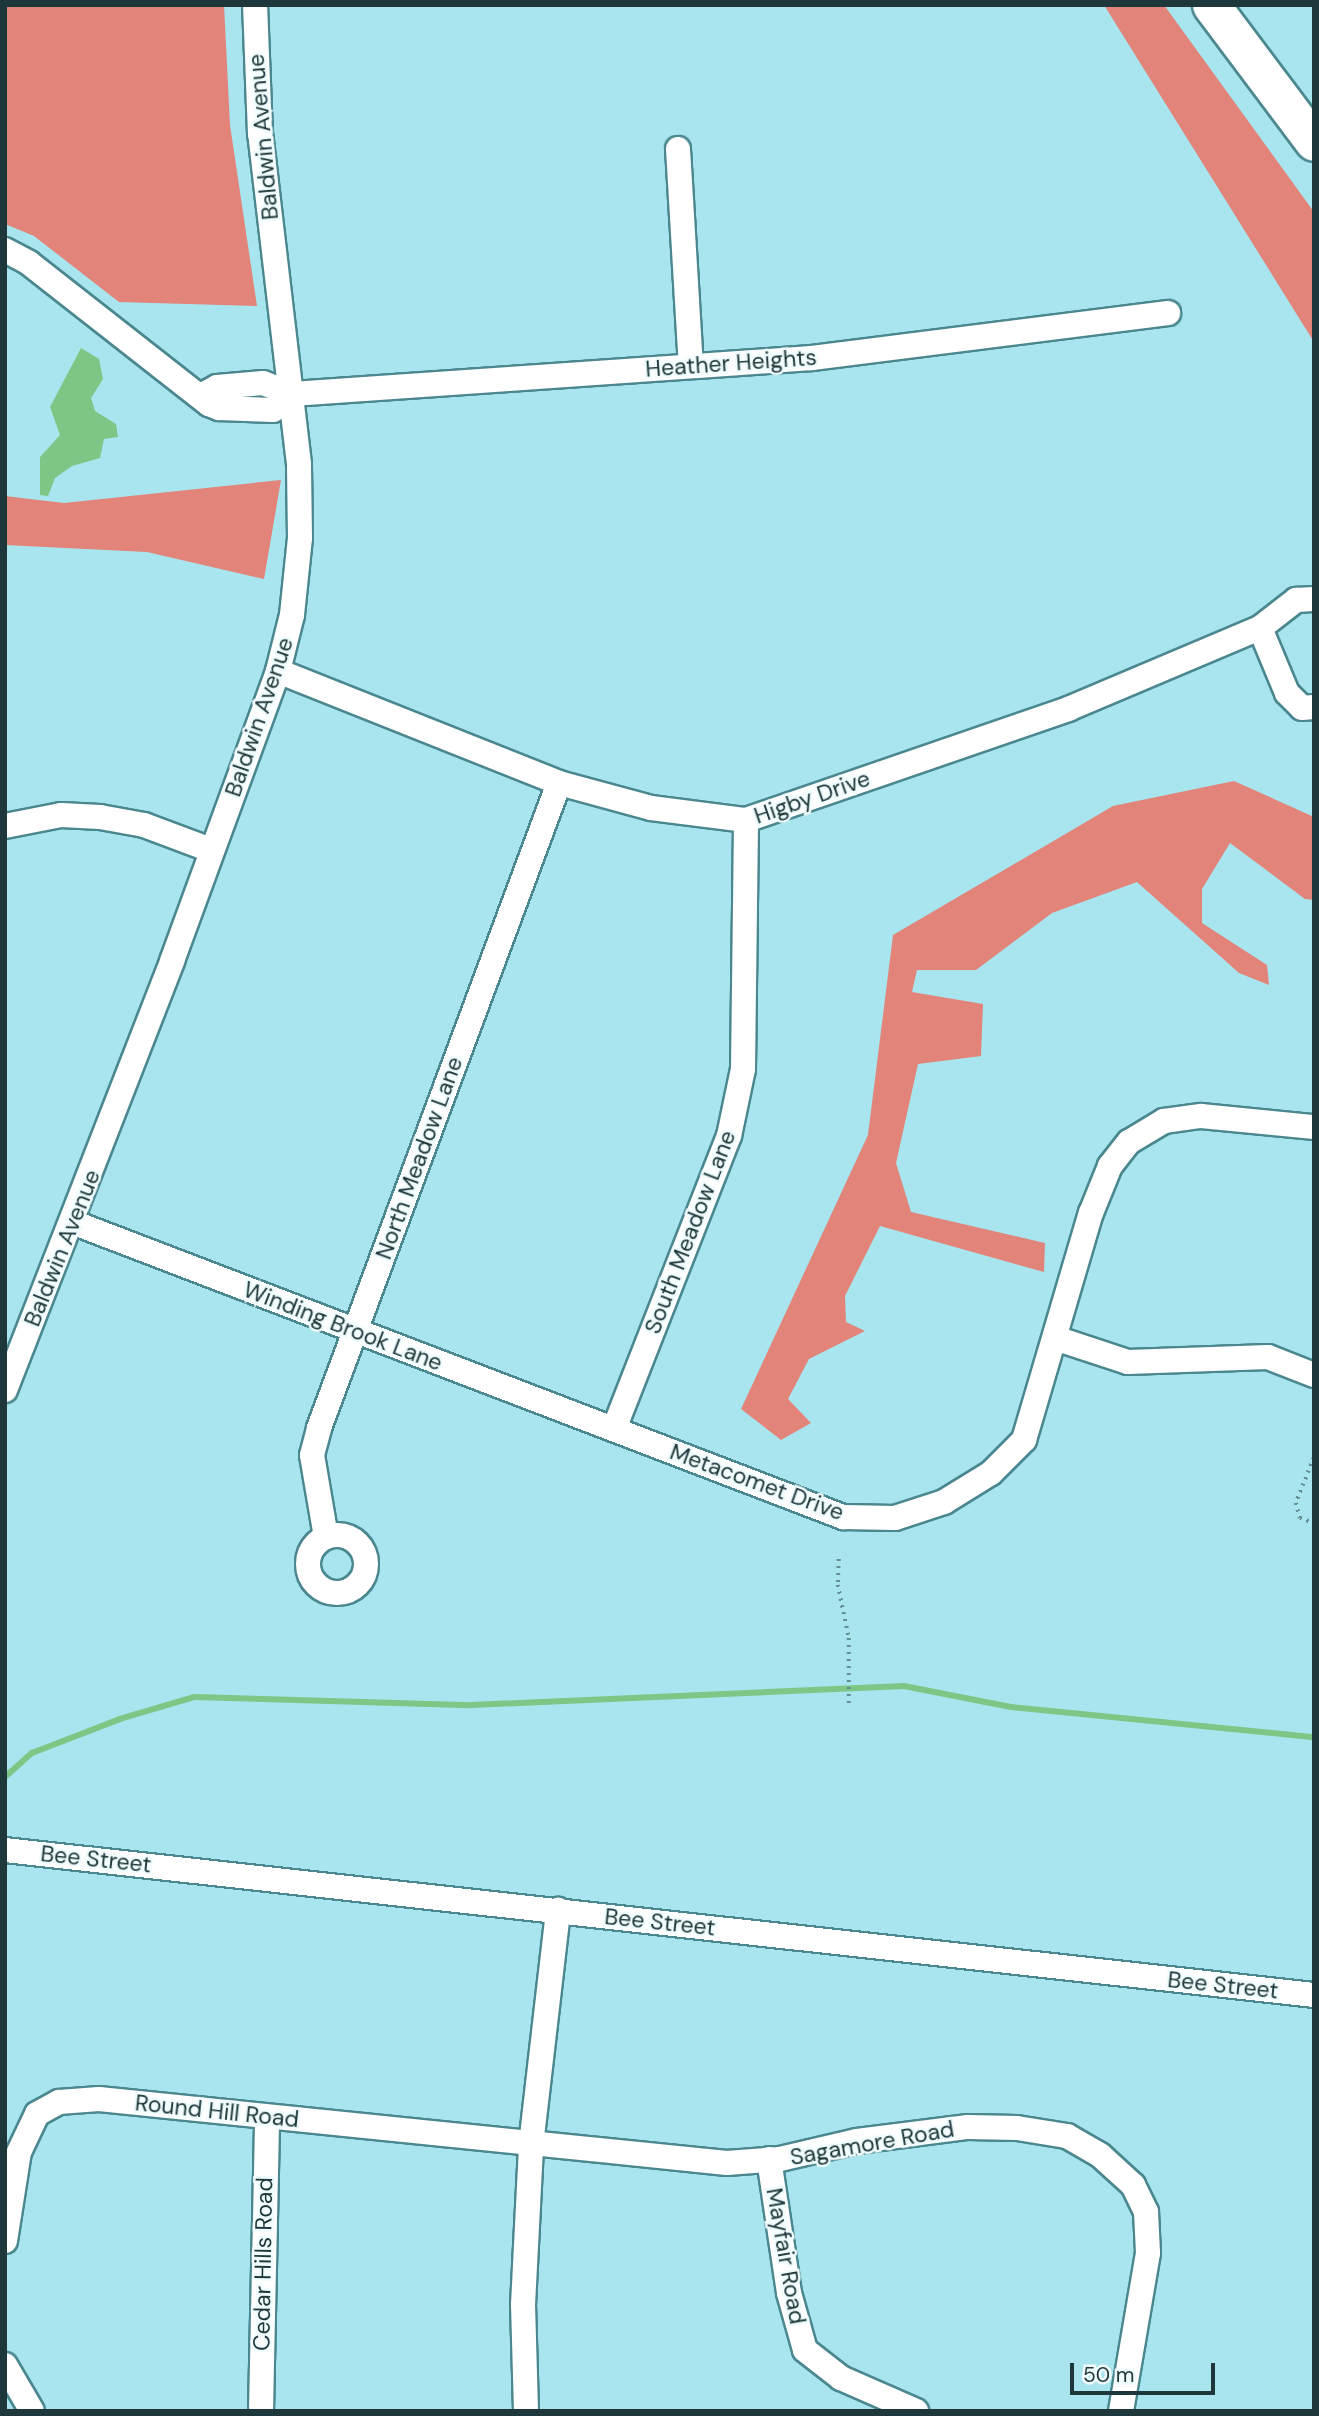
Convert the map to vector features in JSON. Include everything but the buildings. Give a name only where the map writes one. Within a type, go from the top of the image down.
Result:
[{"type":"highway","points":[[1211,5],[1314,142]]},
{"type":"street","name":"Baldwin Avenue","points":[[5,1390],[72,1222],[278,671],[292,615],[300,538],[292,394],[259,122],[255,5]]},
{"type":"street","points":[[678,149],[691,366]]},
{"type":"street","points":[[5,250],[29,262],[202,395],[217,387],[263,383],[292,394]]},
{"type":"street","name":"Heather Heights","points":[[292,394],[890,351],[1168,313]]},
{"type":"street","name":"Higby Drive","points":[[278,671],[559,783],[651,807],[746,820],[1068,709],[1260,628],[1296,600],[1314,599]]},
{"type":"street","points":[[1260,628],[1287,693],[1302,708],[1314,707]]},
{"type":"street","name":"North Meadow Lane","points":[[326,1537],[312,1455],[354,1331],[559,783]]},
{"type":"street","points":[[5,825],[61,815],[100,817],[144,825],[211,850]]},
{"type":"street","name":"South Meadow Lane","points":[[614,1429],[729,1136],[743,1069],[746,820]]},
{"type":"street","name":"Metacomet Drive","points":[[614,1429],[843,1517],[895,1518],[944,1502],[990,1473],[1024,1440],[1091,1213],[1110,1166],[1129,1143],[1164,1121],[1200,1115],[1314,1127]]},
{"type":"street","name":"Winding Brook Lane","points":[[72,1222],[614,1429]]},
{"type":"street","points":[[1055,1338],[1128,1362],[1268,1357],[1314,1375]]},
{"type":"street","name":"Bee Street","points":[[5,1850],[1314,1995]]},
{"type":"street","points":[[526,2411],[523,2305],[531,2145],[558,1910]]},
{"type":"street","name":"Round Hill Road","points":[[5,2241],[19,2152],[37,2114],[59,2102],[99,2099],[531,2145]]},
{"type":"street","name":"Cedar Hills Road","points":[[261,2411],[267,2117]]},
{"type":"street","name":"Sagamore Road","points":[[531,2145],[727,2163],[769,2160],[857,2141],[968,2127],[1067,2136],[1100,2155],[1133,2185],[1146,2211],[1148,2253],[1121,2411]]},
{"type":"street","name":"Mayfair Road","points":[[769,2160],[789,2292],[805,2350],[841,2378],[916,2411]]},
{"type":"street","points":[[5,2365],[32,2411]]},
{"type":"path","points":[[1314,1458],[1296,1503],[1300,1518],[1314,1523]]},
{"type":"path","points":[[839,1559],[838,1586],[847,1616],[849,1704]]},
{"type":"shaded area","points":[[5,5],[224,5],[230,125],[257,306],[119,302],[34,236],[5,224]]},
{"type":"shaded area","points":[[1104,5],[1164,5],[1314,212],[1314,342]]},
{"type":"shaded area","points":[[81,348],[99,359],[103,379],[91,398],[95,411],[116,424],[118,437],[104,439],[100,458],[72,466],[55,478],[48,496],[40,495],[40,457],[60,435],[50,407]]},
{"type":"shaded area","points":[[281,480],[264,579],[147,552],[5,545],[5,496],[64,503]]},
{"type":"shaded area","points":[[1234,781],[1314,817],[1314,900],[1305,899],[1230,843],[1202,889],[1202,923],[1267,965],[1269,985],[1239,973],[1137,882],[1052,913],[976,970],[917,970],[912,992],[983,1004],[981,1056],[918,1064],[896,1163],[911,1212],[1045,1243],[1044,1272],[880,1226],[845,1296],[846,1322],[865,1331],[809,1359],[788,1399],[811,1423],[781,1440],[741,1409],[868,1135],[893,935],[1113,806]]},
{"type":"waterway","points":[[5,1777],[32,1753],[120,1719],[194,1697],[471,1705],[904,1686],[1011,1707],[1314,1737]]}]
